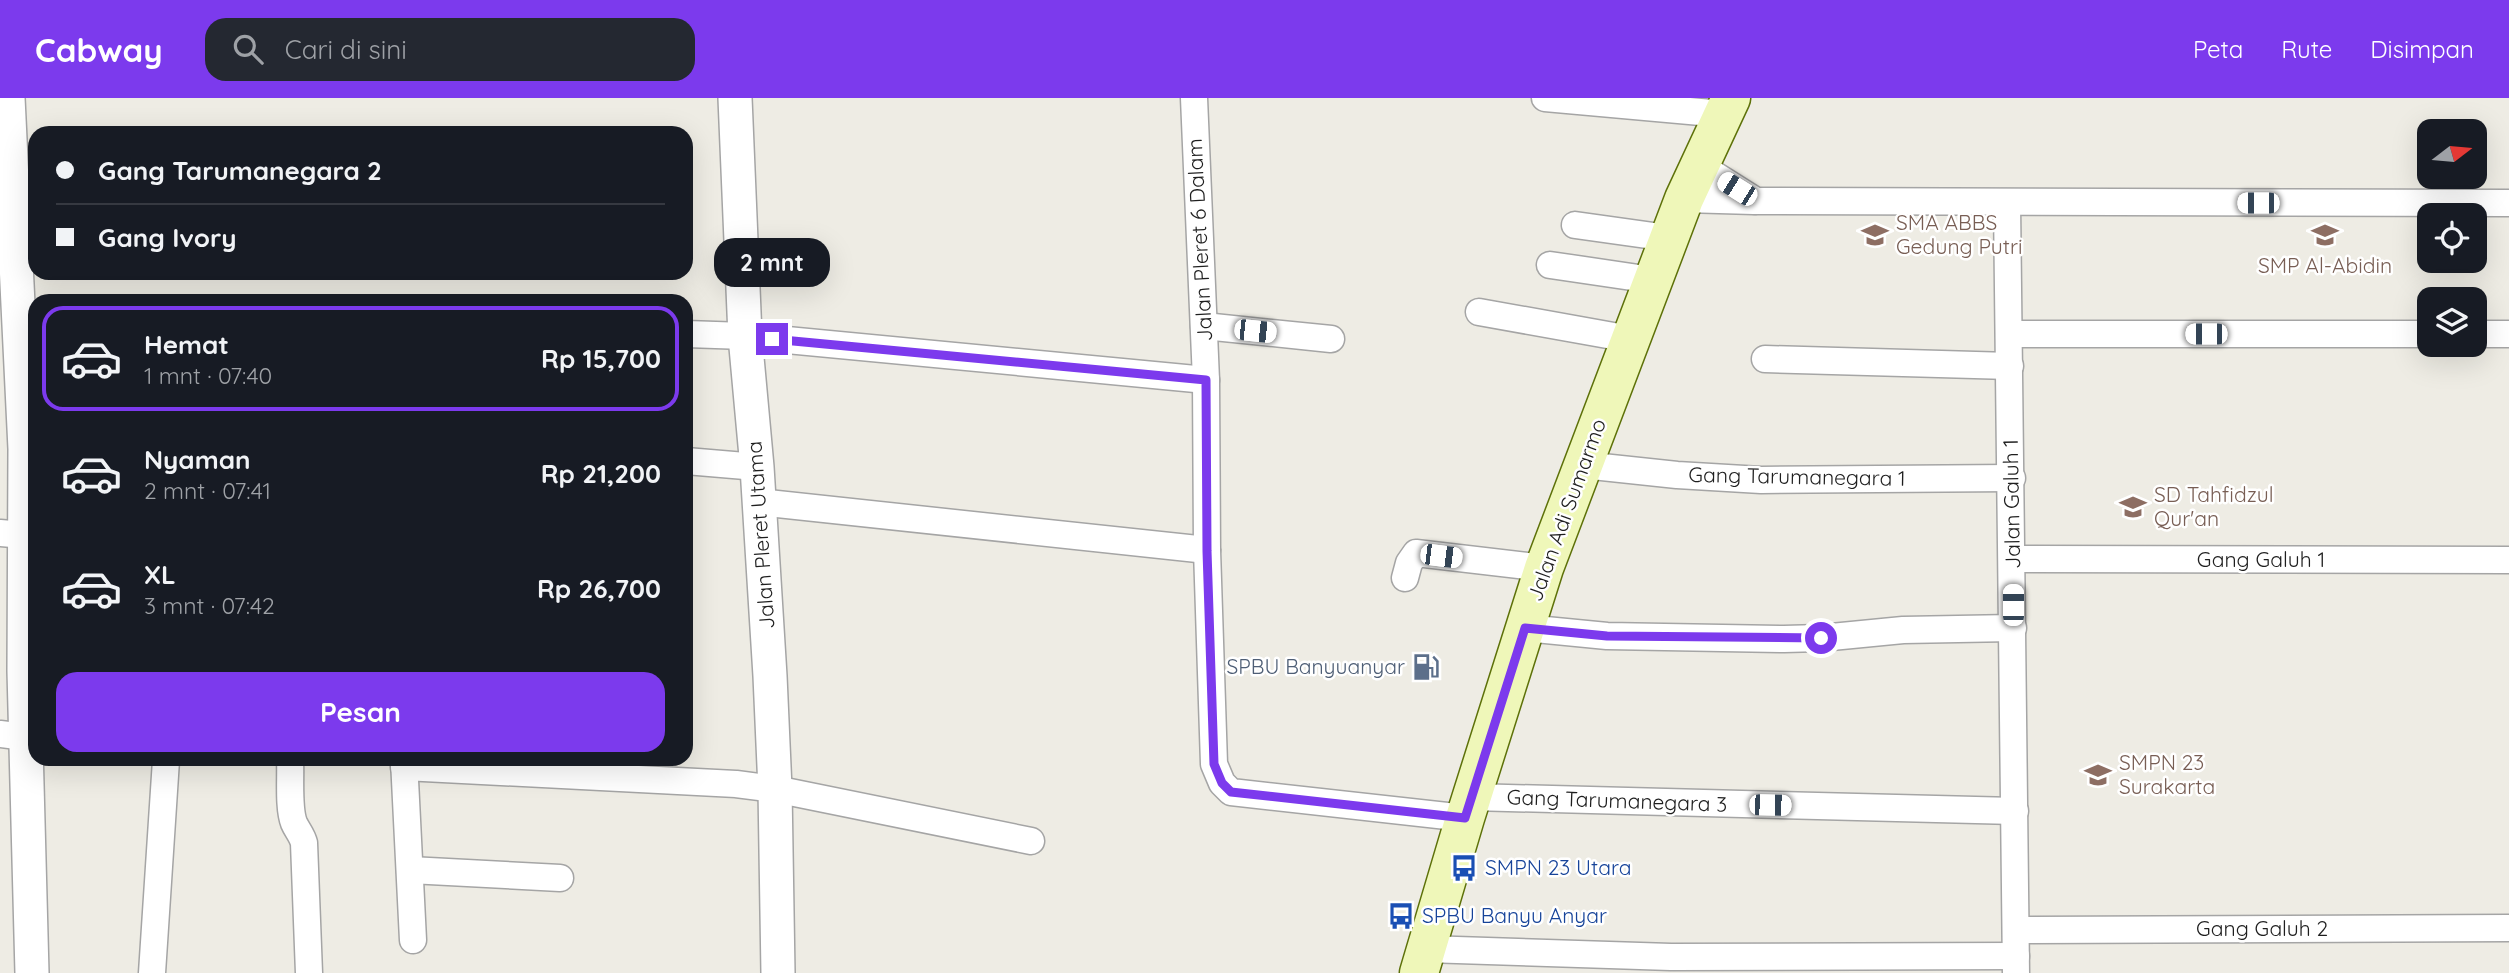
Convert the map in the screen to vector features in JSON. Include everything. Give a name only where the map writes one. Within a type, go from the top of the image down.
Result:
[{"type":"main road","name":"Jalan Adi Sumarmo","points":[[1422,961],[1544,568],[1668,238],[1727,106]]},
{"type":"street","points":[[9,98],[24,243],[11,389],[28,656]]},
{"type":"street","name":"Jalan Pleret Utama","points":[[735,98],[745,336],[757,467],[775,789],[778,973]]},
{"type":"street","name":"Jalan Pleret 6 Dalam","points":[[1194,98],[1206,380],[1207,551]]},
{"type":"street","points":[[1545,98],[1727,106]]},
{"type":"street","points":[[1691,182],[1756,201],[2509,203]]},
{"type":"street","points":[[1691,182],[1756,201]]},
{"type":"street","name":"Jalan Galuh 1","points":[[2007,203],[2016,964]]},
{"type":"street","points":[[1575,225],[1668,238]]},
{"type":"street","points":[[1550,265],[1652,280]]},
{"type":"street","points":[[1479,312],[1630,339]]},
{"type":"street","points":[[1204,326],[1331,339]]},
{"type":"street","points":[[693,334],[745,336],[1206,380]]},
{"type":"street","points":[[2010,334],[2417,334]]},
{"type":"street","points":[[2487,334],[2509,334]]},
{"type":"street","points":[[1765,359],[2010,366]]},
{"type":"street","points":[[693,462],[757,467]]},
{"type":"street","name":"Gang Tarumanegara 1","points":[[1583,465],[1761,480],[2012,478]]},
{"type":"street","points":[[758,502],[1207,551]]},
{"type":"street","name":"Gang Tarumanegara 3","points":[[1207,551],[1214,764],[1222,783],[1231,792],[1468,807],[2015,811]]},
{"type":"street","points":[[1405,578],[1409,563],[1416,553],[1544,568]]},
{"type":"street","name":"Gang Galuh 1","points":[[2012,559],[2509,560]]},
{"type":"street","points":[[1525,628],[1607,636],[1784,639],[1903,630],[2013,628]]},
{"type":"street","points":[[28,675],[13,735],[32,973]]},
{"type":"street","points":[[152,973],[166,766]]},
{"type":"street","points":[[290,766],[294,823],[301,832],[304,843],[309,973]]},
{"type":"street","points":[[404,766],[413,940]]},
{"type":"street","points":[[451,766],[736,784],[775,789],[1031,841]]},
{"type":"street","points":[[410,870],[560,878]]},
{"type":"street","name":"Gang Galuh 2","points":[[2016,929],[2509,928]]},
{"type":"street","points":[[1422,961],[1671,957],[2016,964]]},
{"type":"place","name":"SMA ABBS Gedung Putri","points":[[1875,235]]},
{"type":"place","name":"SMP Al-Abidin","points":[[2325,235]]},
{"type":"place","name":"SD Tahfidzul Qur'an","points":[[2133,507]]},
{"type":"place","name":"SPBU Banyuanyar","points":[[1426,667]]},
{"type":"place","name":"SMPN 23 Surakarta","points":[[2098,775]]},
{"type":"place","name":"SMPN 23 Utara","points":[[1464,868]]},
{"type":"place","name":"SPBU Banyu Anyar","points":[[1401,916]]},
{"type":"route","points":[[772,339],[1206,380],[1207,551],[1214,764],[1222,783],[1231,792],[1465,818],[1525,628],[1607,636],[1821,638]]}]
